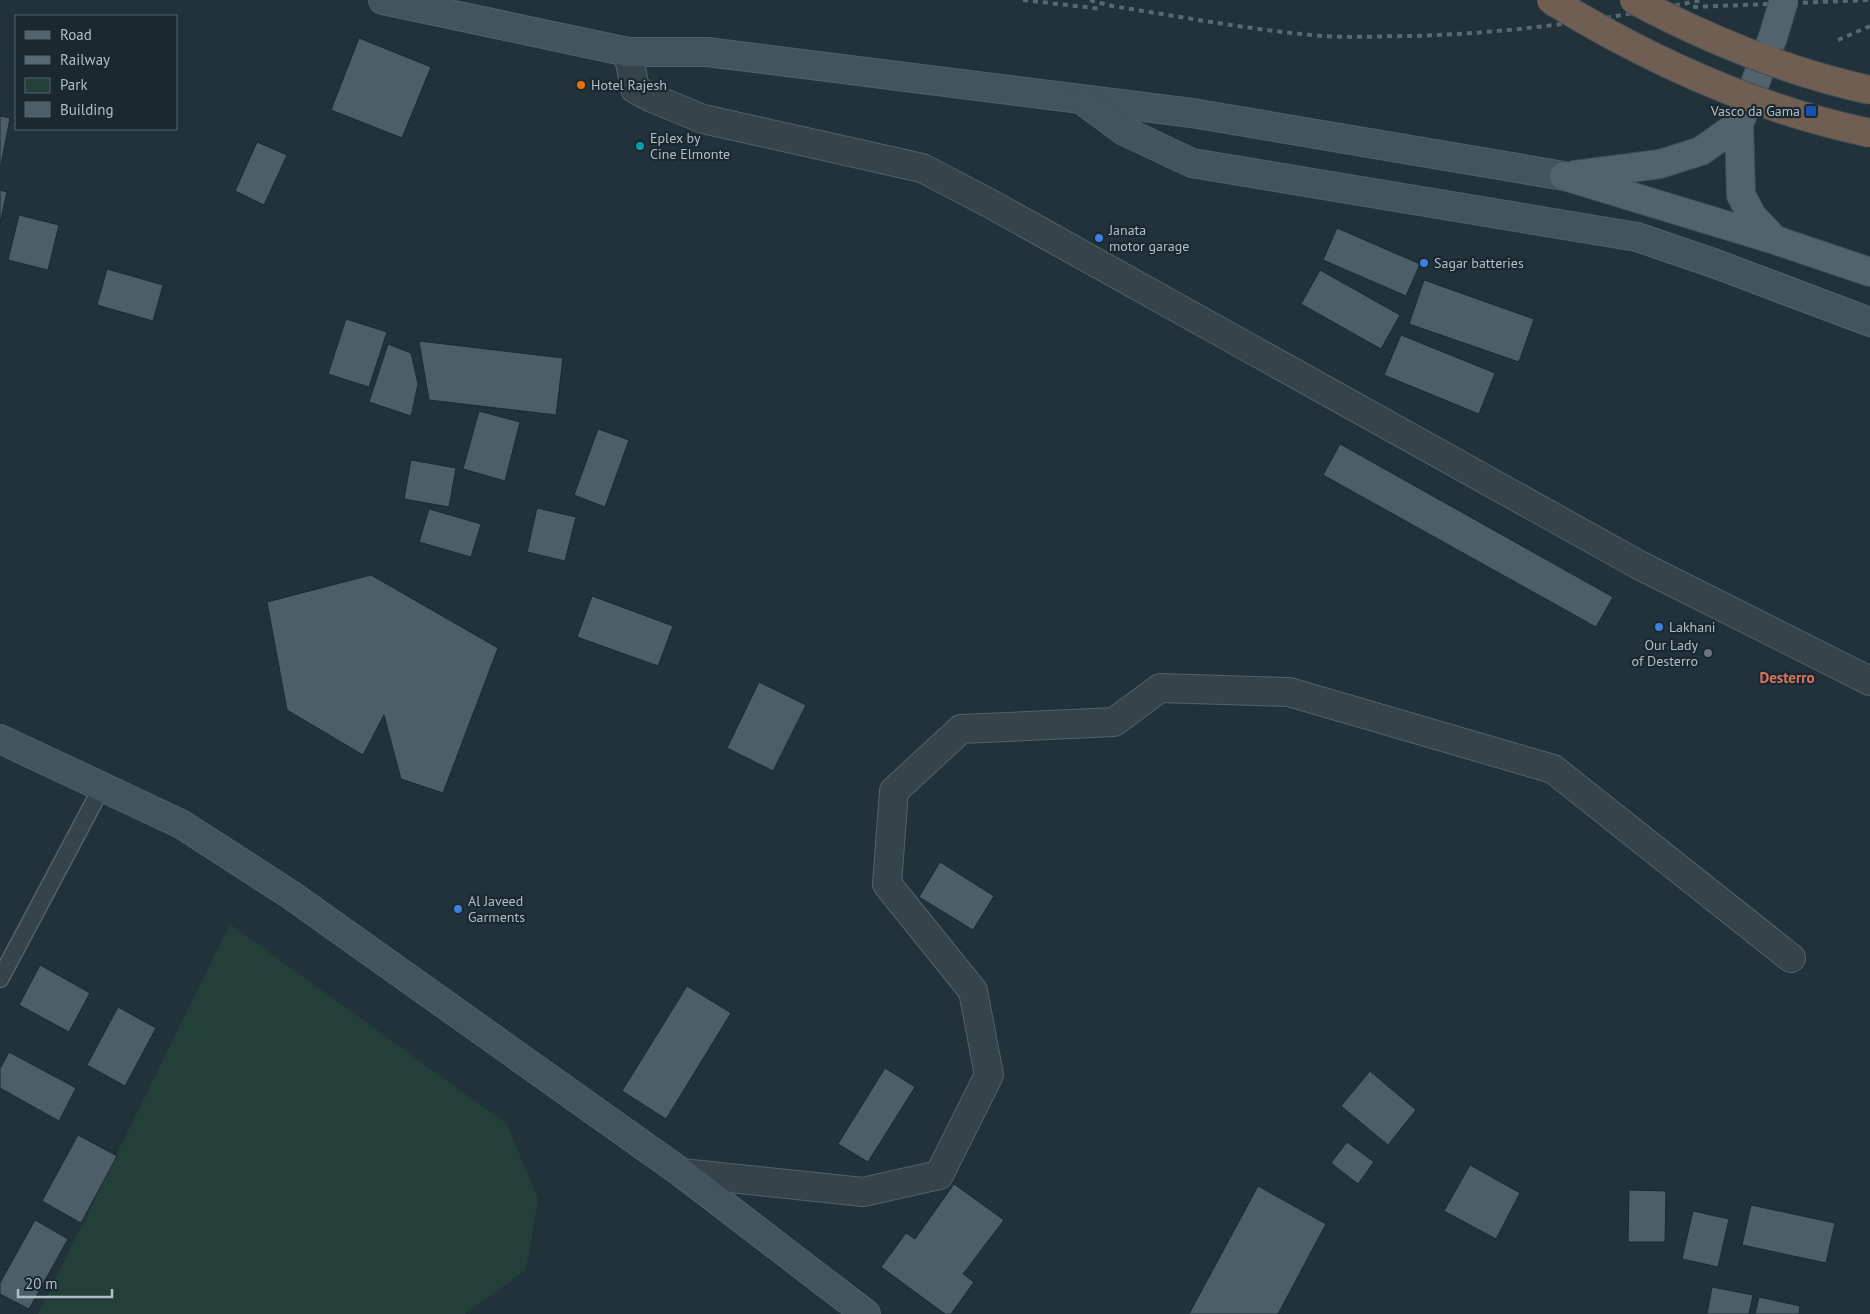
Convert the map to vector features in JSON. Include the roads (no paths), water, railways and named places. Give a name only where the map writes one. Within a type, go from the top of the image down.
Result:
[{"type":"highway","points":[[1551,0],[1646,55],[1706,82],[1785,111],[1830,125],[1870,133]]},
{"type":"highway","points":[[1634,0],[1747,53],[1832,81],[1870,90]]},
{"type":"main road","points":[[1775,240],[1752,216],[1741,195],[1739,124],[1773,37],[1784,0]]},
{"type":"main road","points":[[1564,176],[1660,164],[1701,151],[1739,124]]},
{"type":"main road","points":[[1564,176],[1775,240],[1870,272]]},
{"type":"street","points":[[384,0],[628,52],[707,52],[1192,113],[1564,176]]},
{"type":"street","points":[[628,52],[635,89],[652,98],[703,119],[922,168],[989,203],[1638,565],[1870,680]]},
{"type":"street","points":[[1080,99],[1124,131],[1192,163],[1637,237],[1716,264],[1870,322]]},
{"type":"street","points":[[682,1173],[863,1192],[940,1174],[989,1075],[973,991],[887,884],[894,791],[961,729],[1114,722],[1160,688],[1289,692],[1553,769],[1791,958]]},
{"type":"street","points":[[0,739],[181,824],[291,895],[682,1173],[866,1314]]},
{"type":"lane","points":[[0,979],[102,787]]},
{"type":"railway","points":[[1023,0],[1102,9]]},
{"type":"railway","points":[[1090,0],[1112,6],[1243,27],[1322,36],[1356,37],[1413,36],[1522,29],[1631,14],[1702,0]]},
{"type":"railway","points":[[1693,7],[1870,0]]},
{"type":"railway","points":[[1838,40],[1870,26]]},
{"type":"place","name":"Hotel Rajesh","points":[[581,85]]},
{"type":"place","name":"Vasco da Gama","points":[[1811,111]]},
{"type":"place","name":"Eplex by Cine Elmonte","points":[[640,146]]},
{"type":"place","name":"Janata motor garage","points":[[1099,238]]},
{"type":"place","name":"Sagar batteries","points":[[1424,263]]},
{"type":"place","name":"Lakhani","points":[[1659,627]]},
{"type":"place","name":"Our Lady of Desterro","points":[[1708,653]]},
{"type":"place","name":"Al Javeed Garments","points":[[458,909]]},
{"type":"district","name":"Desterro","points":[[1787,677]]}]
